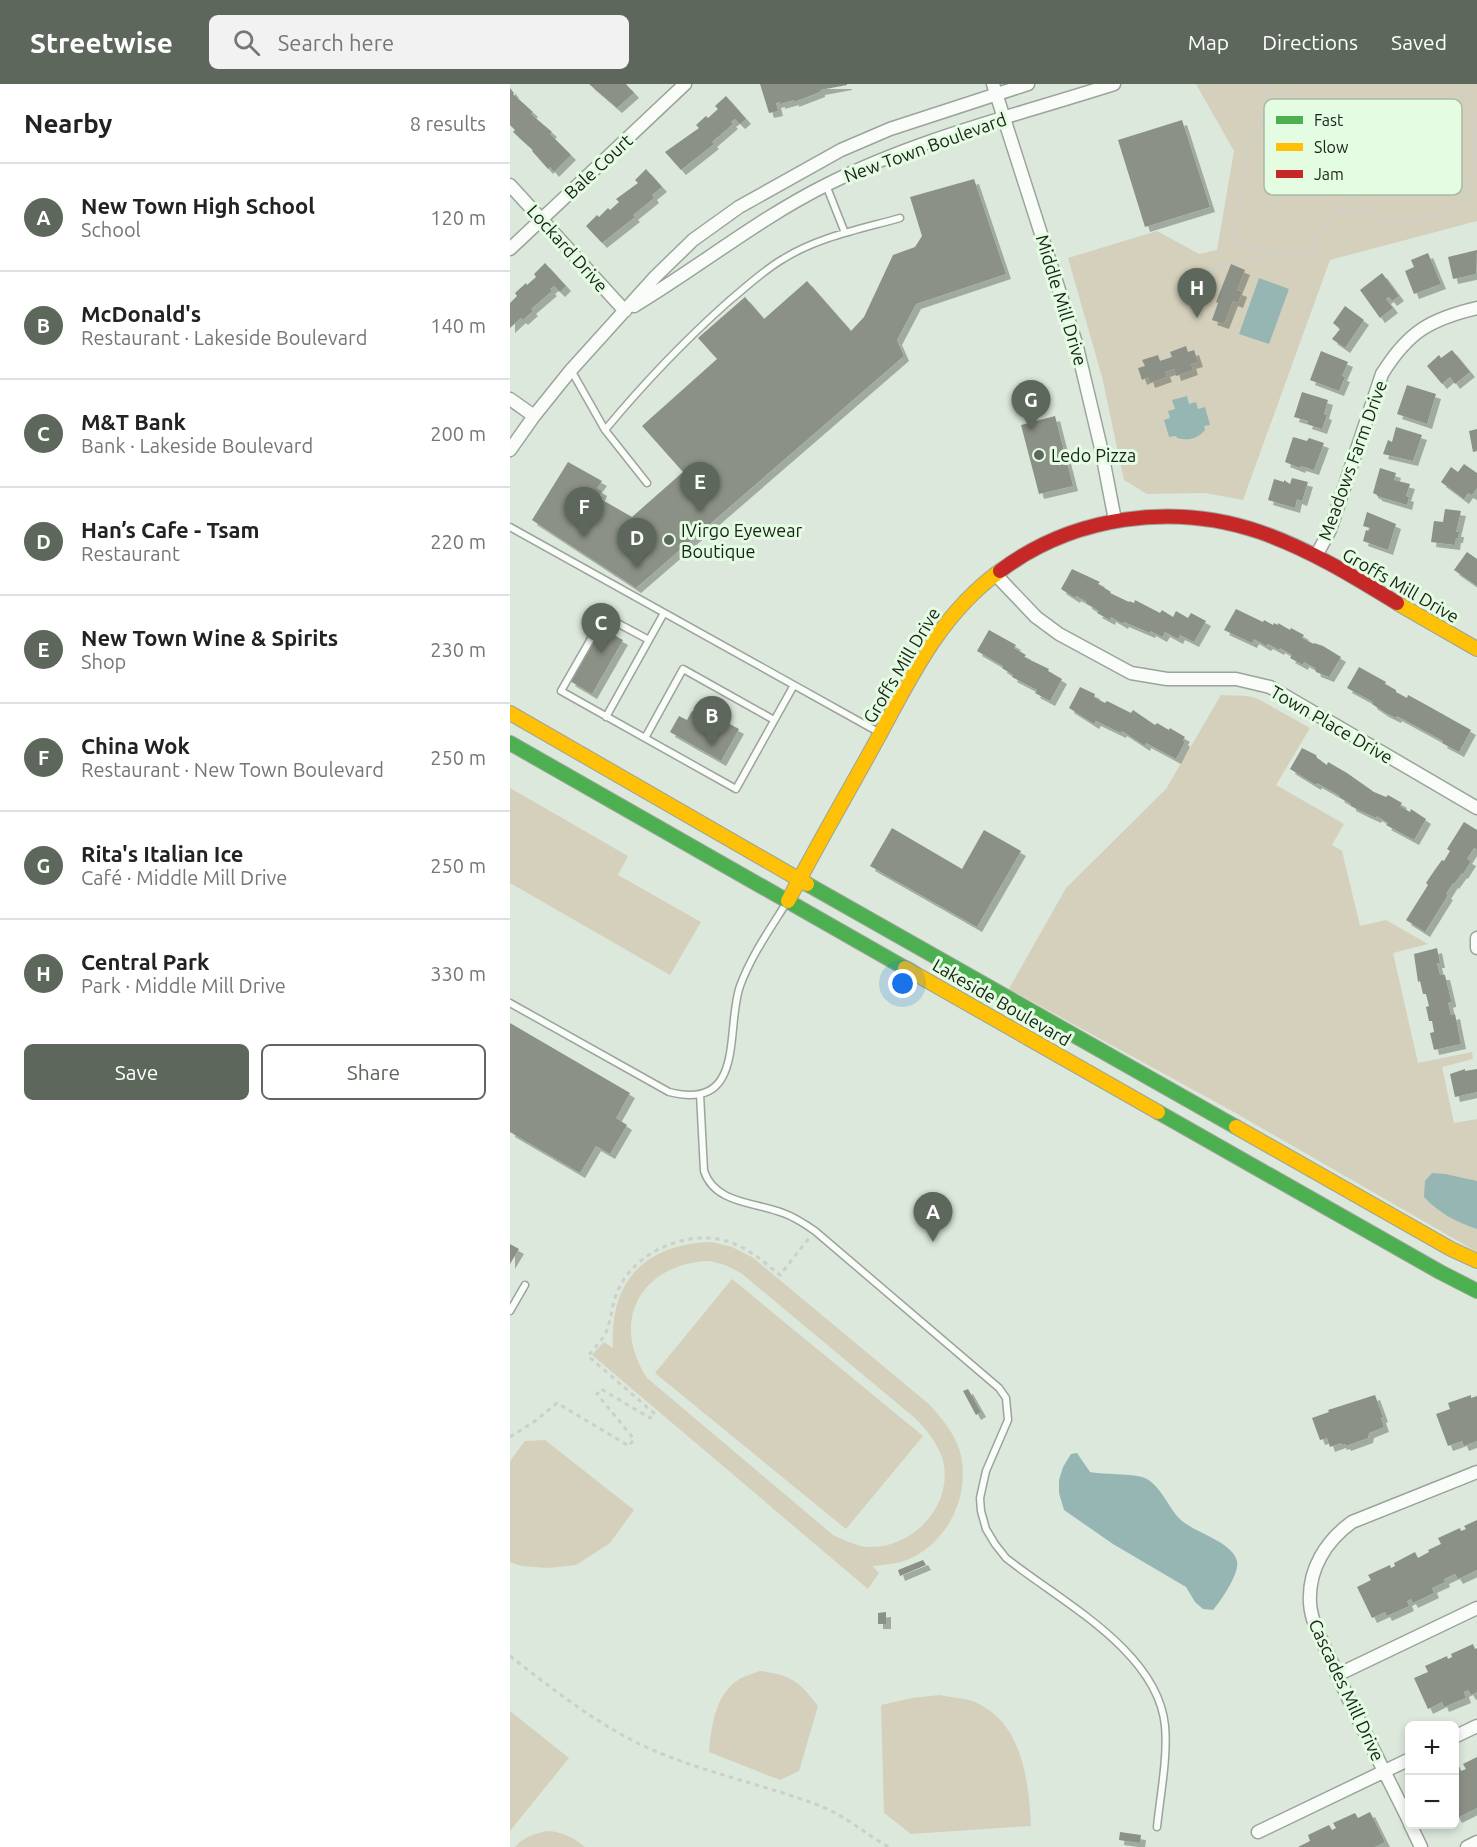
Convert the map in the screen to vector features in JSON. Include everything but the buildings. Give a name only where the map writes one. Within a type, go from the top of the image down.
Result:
[{"type":"main road","name":"Groffs Mill Drive","points":[[788,901],[934,639],[958,607],[1012,560],[1076,529],[1115,520],[1153,516],[1222,521],[1258,531],[1316,556],[1477,649]]},
{"type":"main road","name":"Lakeside Boulevard","points":[[510,713],[1451,1249],[1477,1261]]},
{"type":"main road","name":"Lakeside Boulevard","points":[[510,743],[1409,1255],[1477,1291]]},
{"type":"street","name":"New Town Boulevard","points":[[510,450],[571,370],[655,277],[693,240],[748,201],[841,150],[890,129],[994,86],[1028,84]]},
{"type":"street","name":"New Town Boulevard","points":[[625,312],[749,231],[826,185],[900,152],[1113,84]]},
{"type":"street","name":"Bale Court","points":[[510,249],[680,86]]},
{"type":"street","name":"Middle Mill Drive","points":[[994,86],[1006,117],[1076,343],[1099,437],[1115,520]]},
{"type":"street","name":"Lockard Drive","points":[[510,184],[625,312]]},
{"type":"street","name":"Meadows Farm Drive","points":[[1316,556],[1330,530],[1382,374],[1394,355],[1409,338],[1429,324],[1455,313],[1477,308]]},
{"type":"street","points":[[510,399],[534,416]]},
{"type":"street","name":"Town Place Drive","points":[[994,574],[1036,617],[1059,634],[1131,673],[1167,679],[1236,679],[1270,687],[1477,808]]},
{"type":"street","points":[[1477,938],[1477,948]]},
{"type":"street","name":"Cascades Mill Drive","points":[[1405,1813],[1313,1621],[1310,1604],[1311,1586],[1324,1548],[1337,1533],[1352,1522],[1477,1472]]},
{"type":"street","points":[[1337,1675],[1477,1608]]},
{"type":"street","points":[[1459,1735],[1477,1726]]},
{"type":"street","points":[[1258,1832],[1405,1761]]},
{"type":"street","name":"Cascades Mill Drive","points":[[1413,1829],[1421,1847]]},
{"type":"street","points":[[1467,1847],[1477,1842]]},
{"type":"lane","points":[[826,185],[845,233]]},
{"type":"lane","points":[[605,430],[643,385],[692,334],[742,290],[783,259],[814,243],[900,218]]},
{"type":"lane","points":[[571,370],[605,430],[647,483]]},
{"type":"lane","points":[[510,526],[880,733]]},
{"type":"lane","points":[[606,717],[664,613]]},
{"type":"lane","points":[[649,640],[604,616],[561,691],[736,789],[794,685]]},
{"type":"lane","points":[[645,738],[683,669],[774,720]]},
{"type":"lane","points":[[510,1003],[669,1092],[687,1096],[700,1094],[710,1090],[727,1068],[731,1054],[736,997],[749,964],[788,901]]},
{"type":"lane","points":[[700,1094],[704,1171],[708,1181],[722,1194],[782,1212],[815,1231],[999,1388],[1006,1398],[1008,1420],[982,1484],[981,1511],[986,1529],[994,1544],[1006,1558],[1107,1633],[1128,1653],[1155,1689],[1165,1727],[1157,1827]]},
{"type":"lane","points":[[510,1311],[525,1285]]},
{"type":"path","points":[[1265,84],[1268,99]]},
{"type":"path","points":[[1288,84],[1294,99]]},
{"type":"path","points":[[1339,211],[1363,211],[1387,221],[1399,222],[1441,212],[1462,200],[1476,174],[1476,141],[1471,111],[1457,84]]},
{"type":"path","points":[[1264,120],[1248,144],[1233,236],[1237,243],[1301,256],[1310,253],[1323,230],[1339,211],[1347,195]]},
{"type":"path","points":[[1348,195],[1363,211]]},
{"type":"path","points":[[1192,276],[1212,271],[1219,266],[1282,253]]},
{"type":"path","points":[[510,1437],[535,1421],[557,1402],[629,1446],[634,1439],[597,1394],[601,1389],[650,1418],[655,1414],[588,1356],[607,1332],[611,1307],[620,1286],[634,1266],[653,1251],[670,1244],[690,1240],[711,1239],[733,1243],[754,1254],[780,1275],[815,1231]]},
{"type":"path","points":[[510,1656],[576,1706],[646,1746],[693,1765],[819,1806],[848,1819],[888,1847]]},
{"type":"shaded area","points":[[1196,84],[1477,84],[1477,221],[1330,260],[1243,500],[1205,493],[1147,494],[1124,480],[1102,377],[1068,258],[1157,231],[1199,254],[1217,250],[1234,151]]},
{"type":"shaded area","points":[[1221,695],[1248,696],[1258,699],[1310,728],[1276,785],[1344,824],[1332,845],[1342,851],[1360,926],[1386,920],[1428,944],[1393,953],[1418,1063],[1472,1052],[1473,1059],[1442,1067],[1454,1123],[1477,1119],[1477,1252],[1232,1111],[1009,989],[1066,888],[1166,789]]},
{"type":"shaded area","points":[[510,788],[628,856],[618,875],[701,922],[670,975],[510,883]]},
{"type":"shaded area","points":[[712,1242],[732,1247],[752,1257],[930,1405],[953,1435],[961,1456],[963,1472],[962,1488],[952,1519],[932,1544],[919,1554],[904,1561],[872,1566],[879,1573],[868,1589],[592,1355],[604,1342],[613,1348],[613,1324],[618,1303],[625,1285],[636,1270],[651,1258],[689,1244]],"holes":[[[710,1261],[741,1273],[916,1419],[931,1436],[942,1457],[945,1474],[943,1491],[928,1520],[915,1532],[885,1546],[868,1547],[833,1535],[647,1378],[636,1356],[631,1336],[632,1316],[639,1298],[650,1284],[666,1272],[686,1264]]]},
{"type":"shaded area","points":[[732,1279],[923,1436],[846,1529],[655,1373]]},
{"type":"shaded area","points":[[545,1440],[634,1510],[610,1543],[576,1565],[548,1568],[521,1566],[510,1562],[510,1461],[525,1441]]},
{"type":"shaded area","points":[[760,1671],[787,1677],[799,1685],[818,1706],[799,1771],[780,1780],[709,1752],[713,1723],[724,1694],[738,1680]]},
{"type":"shaded area","points":[[940,1695],[977,1703],[1005,1725],[1014,1740],[1025,1774],[1031,1826],[911,1834],[884,1813],[881,1705]]},
{"type":"shaded area","points":[[510,1711],[569,1758],[510,1831]]},
{"type":"shaded area","points":[[548,1831],[568,1836],[585,1847],[515,1847],[530,1836]]},
{"type":"water","points":[[1259,278],[1289,289],[1269,344],[1239,334]]},
{"type":"water","points":[[1187,396],[1189,404],[1196,402],[1198,409],[1205,407],[1210,425],[1204,426],[1205,430],[1189,439],[1169,437],[1164,420],[1170,418],[1168,411],[1175,409],[1172,400]]},
{"type":"water","points":[[1432,1173],[1477,1181],[1477,1229],[1448,1216],[1424,1197],[1425,1181]]},
{"type":"water","points":[[1077,1453],[1090,1472],[1136,1476],[1149,1480],[1182,1521],[1222,1543],[1234,1554],[1237,1561],[1236,1572],[1225,1594],[1213,1610],[1203,1609],[1195,1602],[1186,1587],[1113,1544],[1064,1510],[1059,1493],[1059,1480],[1063,1467],[1071,1454]]},
{"type":"traffic: fast","points":[[510,743],[905,968]]},
{"type":"traffic: fast","points":[[807,884],[1236,1127]]},
{"type":"traffic: fast","points":[[1158,1112],[1477,1291]]},
{"type":"traffic: slow","points":[[788,901],[930,646],[961,606],[1000,571]]},
{"type":"traffic: slow","points":[[1397,603],[1477,649]]},
{"type":"traffic: slow","points":[[510,713],[807,884]]},
{"type":"traffic: slow","points":[[905,968],[1158,1112]]},
{"type":"traffic: slow","points":[[1236,1127],[1451,1249],[1477,1261]]},
{"type":"traffic: jam","points":[[1000,571],[1029,552],[1059,537],[1091,527],[1125,520],[1159,517],[1193,518],[1227,523],[1260,532],[1296,546],[1397,603]]},
{"type":"place","name":"Central Park","points":[[1197,318]]},
{"type":"place","name":"Rita's Italian Ice","points":[[1031,430]]},
{"type":"place","name":"Ledo Pizza","points":[[1039,455]]},
{"type":"place","name":"New Town Wine & Spirits","points":[[700,512]]},
{"type":"place","name":"China Wok","points":[[584,537]]},
{"type":"place","name":"IVirgo Eyewear Boutique","points":[[669,540]]},
{"type":"place","name":"Han’s Cafe - Tsam","points":[[637,568]]},
{"type":"place","name":"M&T Bank","points":[[601,653]]},
{"type":"place","name":"McDonald's","points":[[712,746]]},
{"type":"place","name":"New Town High School","points":[[933,1242]]}]
